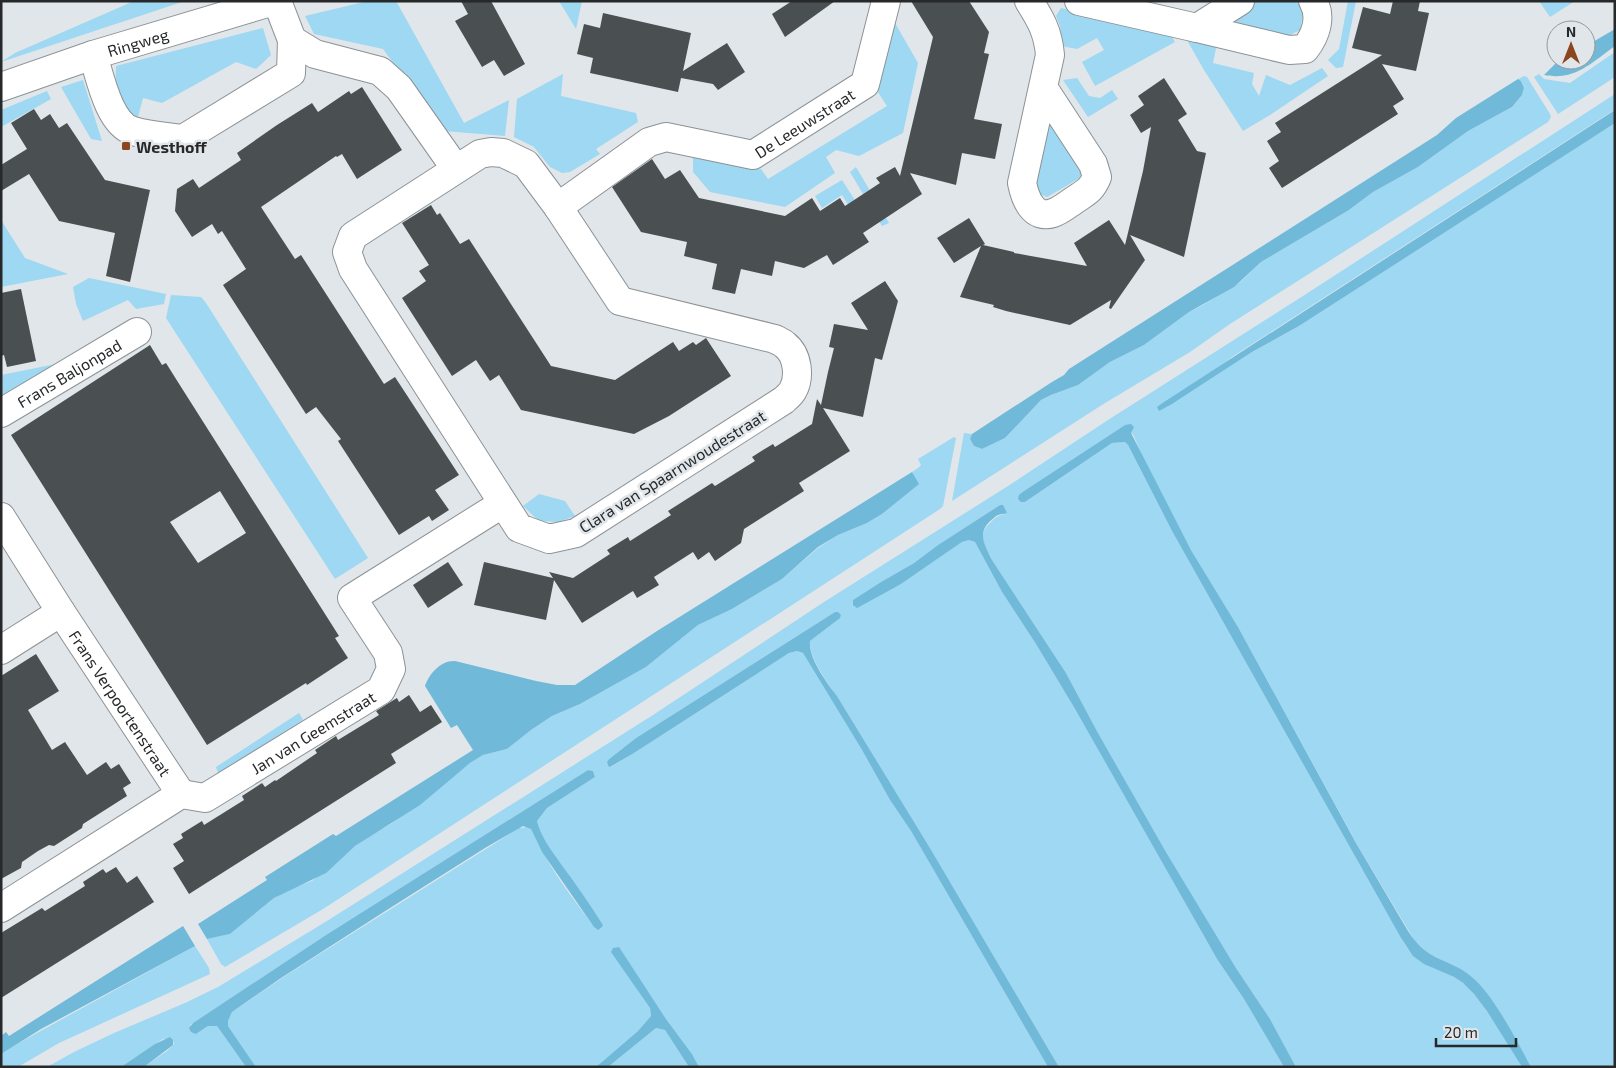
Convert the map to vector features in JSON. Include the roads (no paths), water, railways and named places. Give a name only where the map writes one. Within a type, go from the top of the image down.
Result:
[{"type":"street","points":[[93,55],[107,98],[117,120],[132,131],[184,139],[291,73],[292,40],[275,1]]},
{"type":"street","name":"Ringweg","points":[[1,87],[93,55],[275,1]]},
{"type":"street","name":"De Leeuwstraat","points":[[558,207],[649,142],[666,137],[680,138],[753,155],[865,84],[886,1]]},
{"type":"street","points":[[1029,1],[1043,24],[1049,39],[1050,55],[1044,89]]},
{"type":"street","points":[[1080,1],[1289,50],[1305,49],[1314,37],[1317,24],[1317,8],[1313,1]]},
{"type":"street","points":[[1198,28],[1240,1]]},
{"type":"street","points":[[292,40],[316,54],[380,72],[399,88],[456,169]]},
{"type":"street","name":"Clara van Spaarnwoudestraat","points":[[491,152],[503,153],[526,164],[558,207],[620,301],[775,339],[790,350],[795,360],[797,371],[793,390],[784,400],[576,533],[549,539],[518,528],[353,269],[347,252],[354,236],[480,154],[491,152]]},
{"type":"street","name":"Frans Baljonpad","points":[[1,413],[137,332]]},
{"type":"street","name":"Jan van Geemstraat","points":[[181,794],[205,798],[381,690],[392,669],[388,652],[352,598],[502,504]]},
{"type":"street","points":[[1,517],[61,612],[1,650]]},
{"type":"street","name":"Frans Verpoortenstraat","points":[[61,612],[181,794]]},
{"type":"street","points":[[1,908],[181,794]]},
{"type":"place","name":"Westhoff","points":[[126,146]]}]
